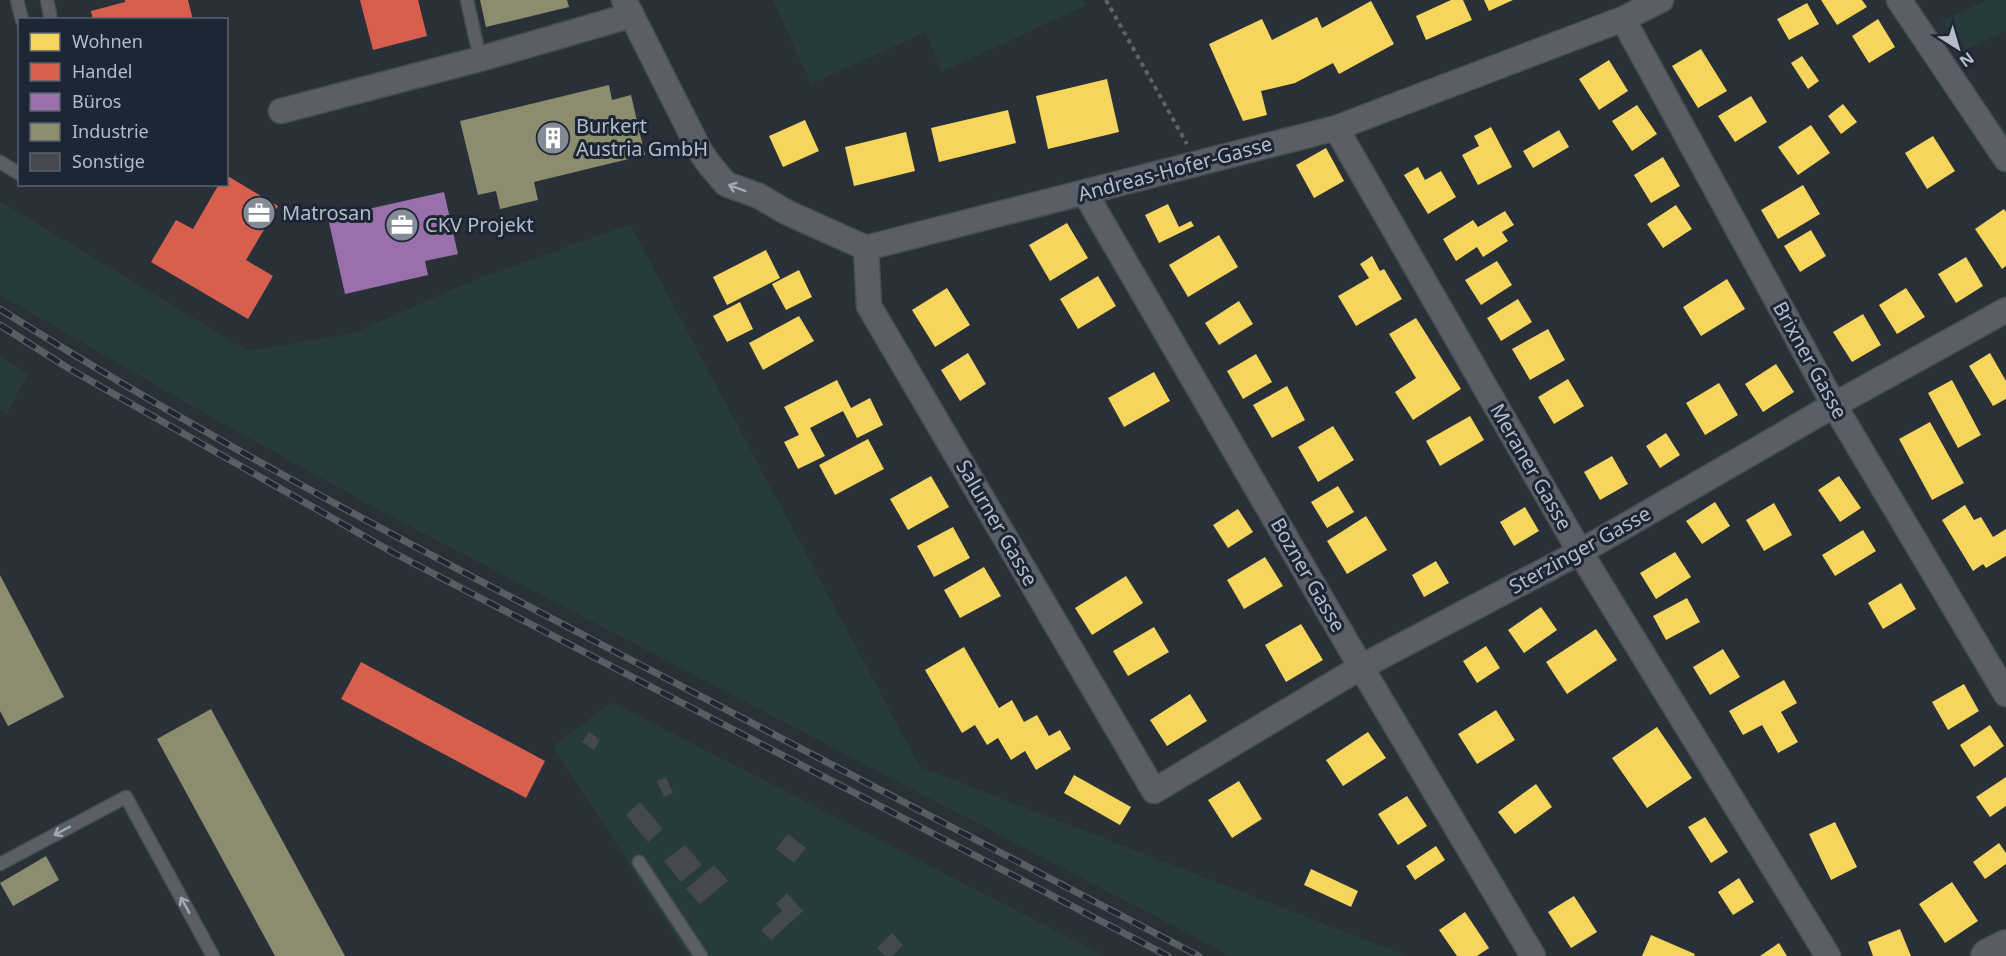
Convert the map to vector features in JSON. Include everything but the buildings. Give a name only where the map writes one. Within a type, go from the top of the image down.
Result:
[{"type":"street","name":"Andreas-Hofer-Gasse","points":[[866,248],[1336,128],[1623,19],[1661,0]]},
{"type":"street","points":[[1899,0],[2006,159]]},
{"type":"street","points":[[281,111],[480,59],[628,8],[700,151],[726,184],[759,196],[786,212],[866,248]]},
{"type":"street","name":"Brixner Gasse","points":[[1623,19],[1834,405],[2006,694]]},
{"type":"street","name":"Meraner Gasse","points":[[1336,128],[1580,552],[1828,956]]},
{"type":"street","name":"Bozner Gasse","points":[[1085,193],[1361,667],[1533,956]]},
{"type":"street","name":"Salurner Gasse","points":[[866,248],[870,306],[1154,791]]},
{"type":"street","name":"Sterzinger Gasse","points":[[1154,791],[1361,667],[1580,552],[1834,405],[2006,310]]},
{"type":"street","points":[[1988,956],[2006,947]]},
{"type":"lane","points":[[17,0],[22,18]]},
{"type":"lane","points":[[47,0],[51,18]]},
{"type":"lane","points":[[466,0],[480,59]]},
{"type":"lane","points":[[0,162],[18,173]]},
{"type":"lane","points":[[0,864],[126,797],[213,956]]},
{"type":"lane","points":[[639,862],[701,956]]},
{"type":"path","points":[[1106,0],[1197,163]]},
{"type":"green space","points":[[773,0],[1084,0],[1087,5],[941,72],[926,32],[811,84]]},
{"type":"green space","points":[[1987,0],[2006,0],[2006,31],[1966,49],[1941,21]]},
{"type":"green space","points":[[0,201],[248,351],[354,333],[467,283],[630,224],[920,767],[1407,956],[1231,956],[377,509],[204,413],[0,295]]},
{"type":"green space","points":[[0,356],[28,374],[7,414],[0,409]]},
{"type":"green space","points":[[612,702],[1105,956],[688,956],[553,746]]},
{"type":"railway","points":[[0,309],[225,443],[378,527],[1199,956]]},
{"type":"railway","points":[[0,325],[68,368],[392,552],[1168,956]]},
{"type":"place","name":"Burkert Austria GmbH","points":[[553,138]]},
{"type":"place","name":"Matrosan","points":[[259,213]]},
{"type":"place","name":"CKV Projekt","points":[[402,225]]}]
